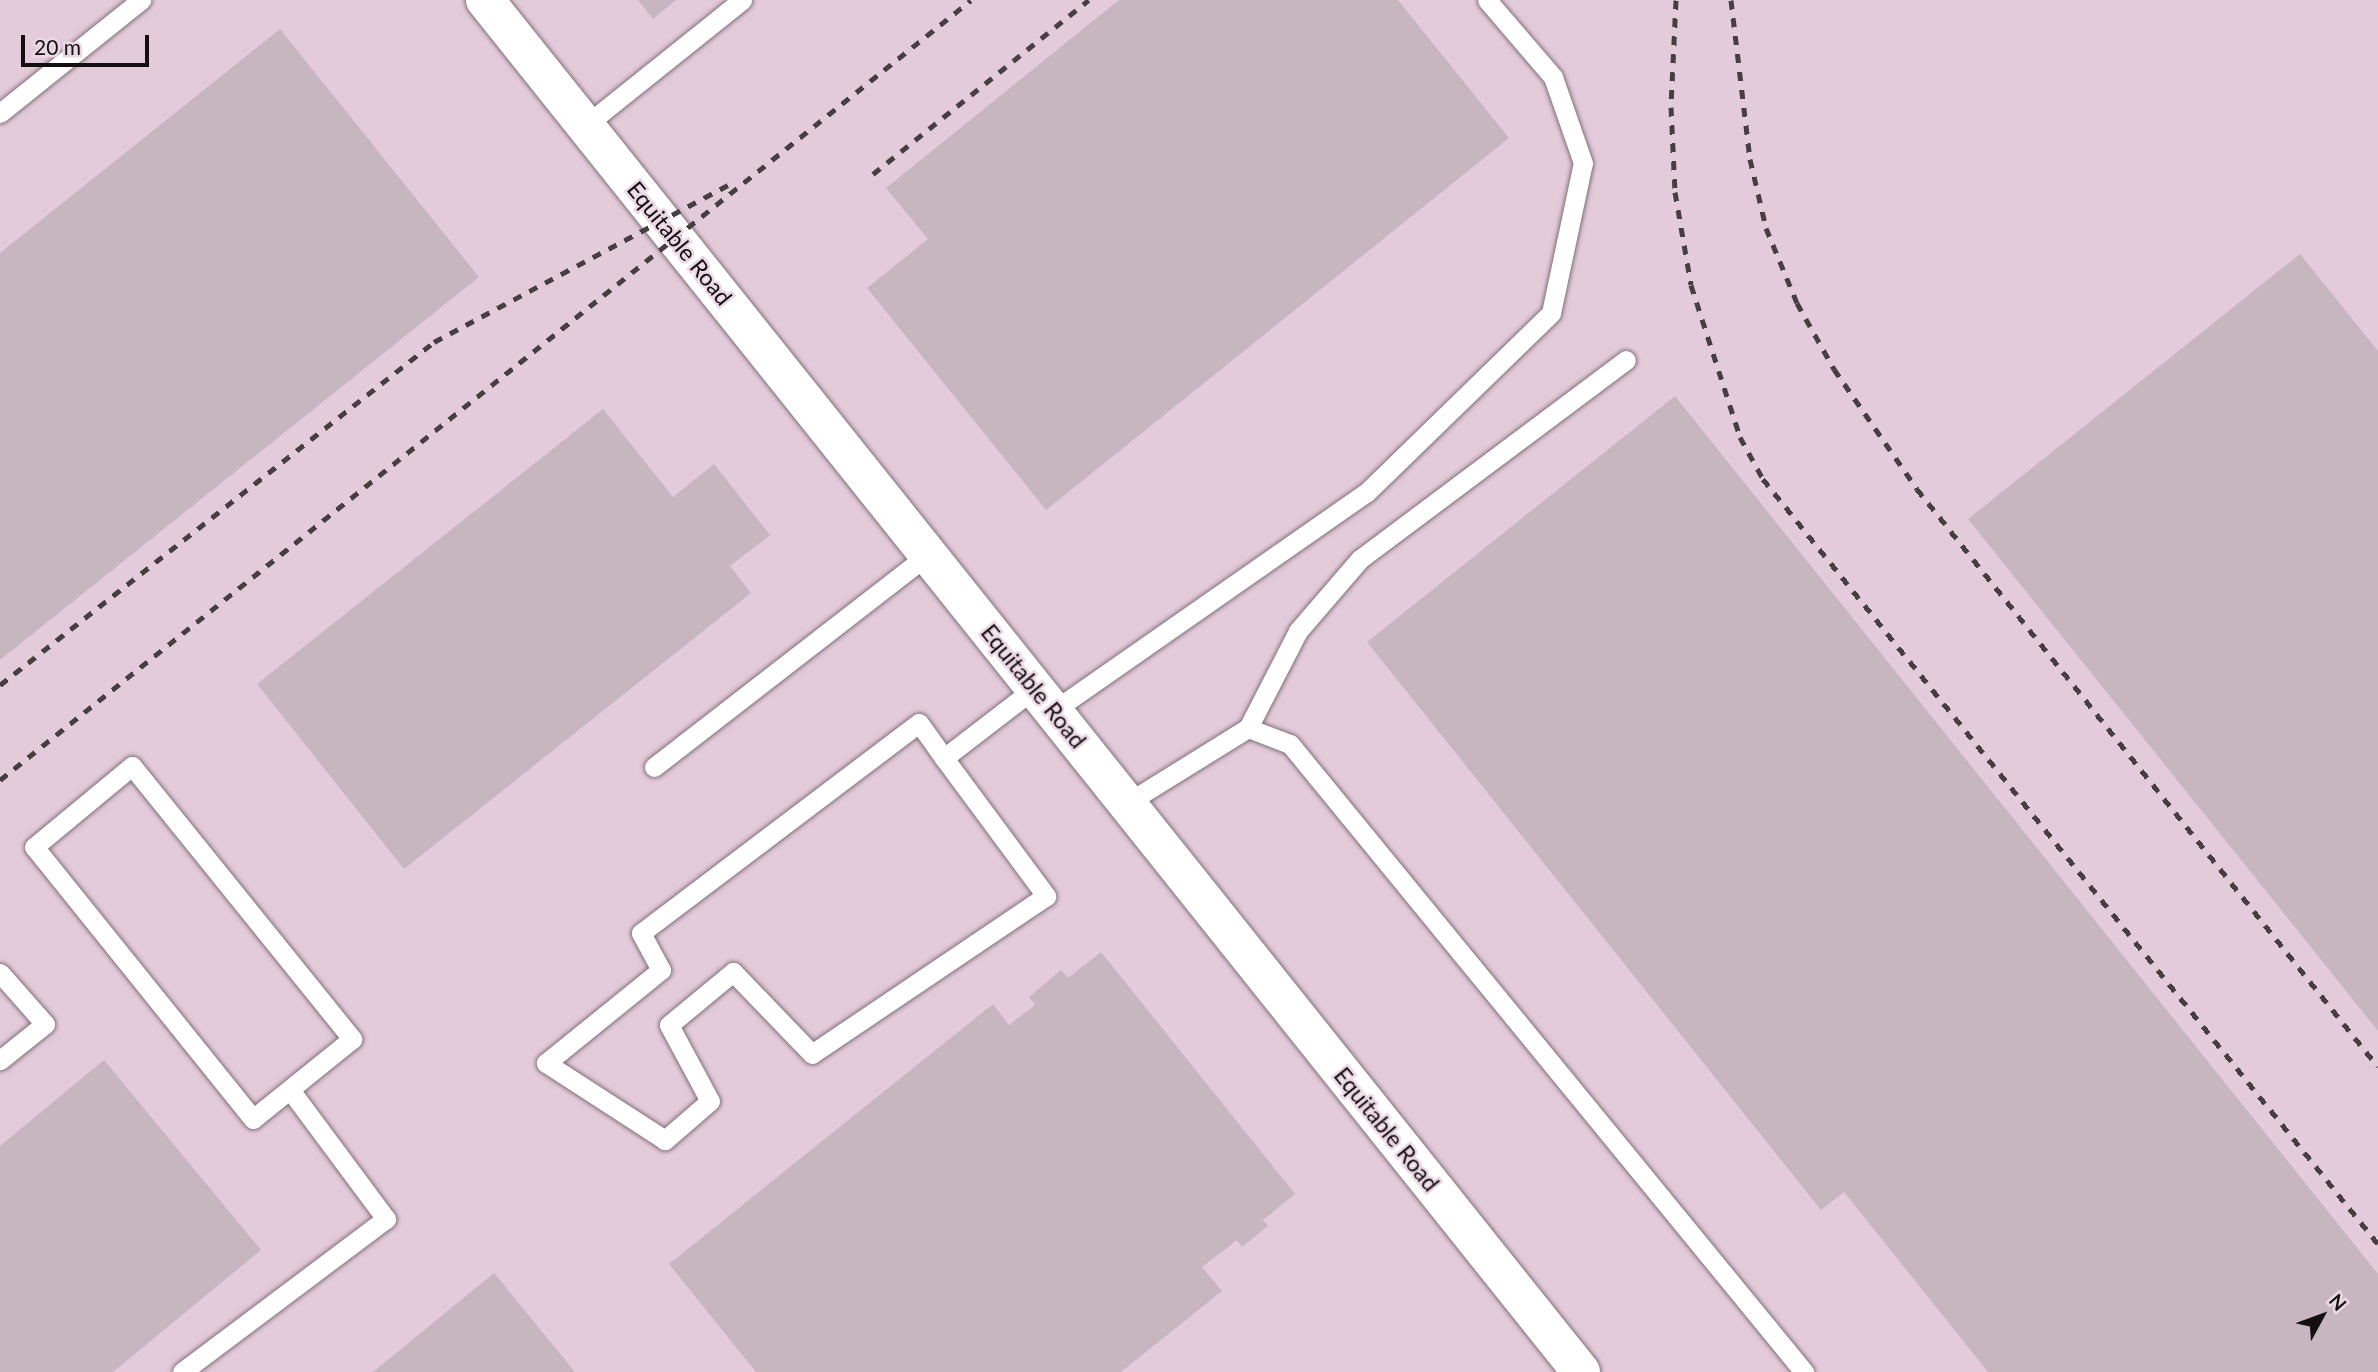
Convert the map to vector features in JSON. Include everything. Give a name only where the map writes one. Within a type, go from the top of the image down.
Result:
[{"type":"street","name":"Equitable Road","points":[[485,0],[1581,1372]]},
{"type":"lane","points":[[0,113],[141,0]]},
{"type":"lane","points":[[586,125],[742,0]]},
{"type":"lane","points":[[944,758],[1044,699],[1366,493],[1551,313],[1583,163],[1553,77],[1487,0]]},
{"type":"lane","points":[[1127,803],[1248,728],[1297,631],[1360,559],[1626,360]]},
{"type":"lane","points":[[654,767],[929,554]]},
{"type":"lane","points":[[919,723],[944,758],[1046,896],[811,1054],[733,972],[669,1025],[710,1101],[665,1140],[547,1063],[661,970],[641,933],[919,723]]},
{"type":"lane","points":[[1248,728],[1290,744],[1804,1372]]},
{"type":"lane","points":[[132,766],[352,1039],[291,1091],[253,1119],[34,847],[132,766]]},
{"type":"lane","points":[[0,973],[45,1024],[0,1060]]},
{"type":"lane","points":[[182,1372],[386,1219],[291,1091]]},
{"type":"shaded area","points":[[0,0],[2378,0],[2378,1372],[0,1372]]},
{"type":"building","points":[[638,0],[676,0],[653,19]]},
{"type":"building","points":[[1119,0],[1398,0],[1509,138],[1046,510],[867,288],[928,239],[886,188]]},
{"type":"building","points":[[280,29],[479,277],[0,660],[0,253]]},
{"type":"building","points":[[2300,254],[2378,351],[2378,1031],[1968,519]]},
{"type":"building","points":[[1675,396],[2378,1274],[2378,1372],[1988,1372],[1844,1192],[1821,1210],[1367,642]]},
{"type":"building","points":[[603,409],[673,497],[714,464],[770,535],[730,566],[751,593],[404,869],[257,684]]},
{"type":"building","points":[[1101,952],[1295,1194],[1263,1220],[1268,1226],[1242,1247],[1237,1240],[1202,1267],[1222,1291],[1121,1372],[756,1372],[669,1264],[993,1004],[1009,1025],[1035,1005],[1029,997],[1061,970],[1068,978]]},
{"type":"building","points":[[104,1060],[261,1250],[113,1372],[0,1372],[0,1146]]},
{"type":"building","points":[[494,1273],[575,1372],[373,1372]]},
{"type":"railway","points":[[0,780],[971,0]]},
{"type":"railway","points":[[873,174],[1089,0]]},
{"type":"railway","points":[[1676,0],[1671,107],[1675,192],[1691,285],[1740,437],[1763,479],[2378,1244]]},
{"type":"railway","points":[[1731,0],[1750,159],[1766,228],[1797,303],[1834,369],[1917,489],[2378,1067]]},
{"type":"railway","points":[[0,685],[434,342],[730,184]]}]
